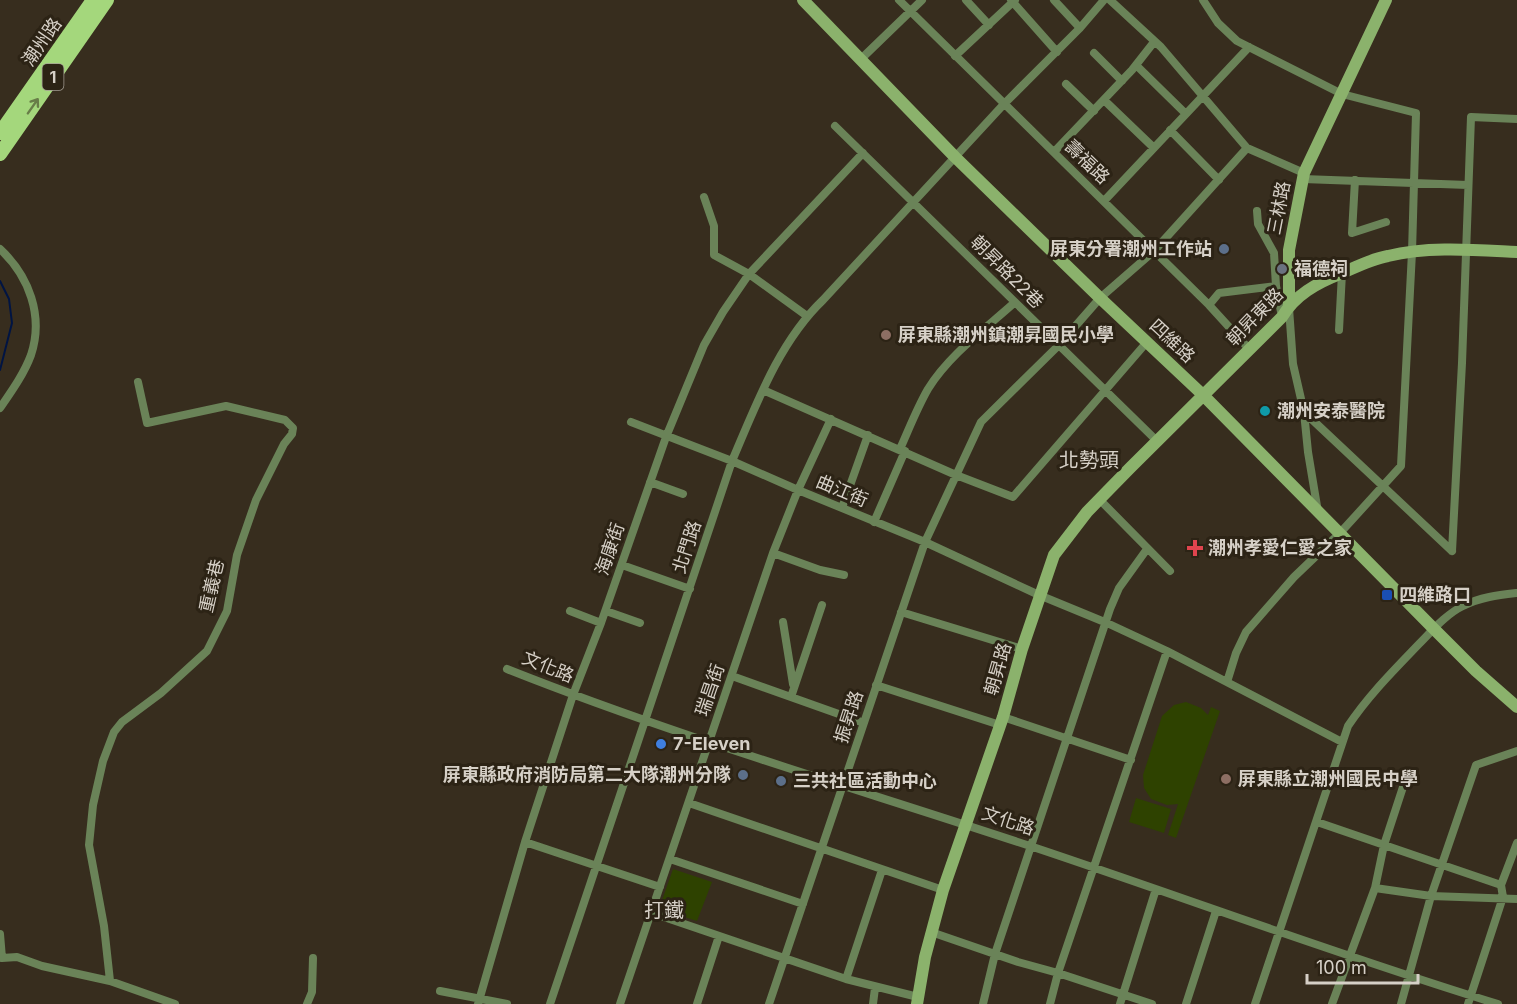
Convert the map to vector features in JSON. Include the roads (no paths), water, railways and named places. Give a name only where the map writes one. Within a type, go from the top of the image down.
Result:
[{"type":"main road","name":"潮州路","points":[[0,133],[93,0]]},
{"type":"main road","name":"潮州路","points":[[0,154],[106,0]]},
{"type":"main road","name":"四維路","points":[[803,0],[955,157],[1203,395],[1476,671],[1517,707]]},
{"type":"main road","name":"三林路","points":[[1289,305],[1289,250],[1304,176],[1386,0]]},
{"type":"main road","name":"朝昇東路","points":[[1203,395],[1282,317],[1289,305],[1310,288],[1342,273],[1371,260],[1412,252],[1466,250],[1517,252]]},
{"type":"main road","name":"朝昇路","points":[[918,1000],[931,932],[943,890],[1001,721],[1039,595],[1054,555],[1069,533],[1203,395]]},
{"type":"street","name":"壽福路","points":[[899,0],[1209,304],[1250,350]]},
{"type":"street","points":[[861,59],[922,0]]},
{"type":"street","points":[[966,0],[989,25]]},
{"type":"street","points":[[1054,0],[1080,28]]},
{"type":"street","name":"北門路","points":[[550,1004],[732,460],[762,390],[807,316],[1104,0]]},
{"type":"street","points":[[1110,0],[1154,42],[1247,148],[1304,176],[1468,185]]},
{"type":"street","points":[[1203,0],[1218,23],[1238,41],[1249,47],[1342,94],[1416,113],[1412,252],[1401,466],[1340,532],[1294,577],[1246,632],[1236,652],[1227,682]]},
{"type":"street","points":[[955,56],[1013,1],[1057,52]]},
{"type":"street","points":[[1054,152],[1122,81],[1154,42]]},
{"type":"street","points":[[1104,201],[1249,47]]},
{"type":"street","points":[[1094,53],[1122,81]]},
{"type":"street","points":[[1136,65],[1186,114]]},
{"type":"street","points":[[1066,84],[1094,111]]},
{"type":"street","points":[[1104,100],[1154,148]]},
{"type":"street","points":[[1304,412],[1452,551],[1471,117],[1517,119]]},
{"type":"street","name":"朝昇路22巷","points":[[835,126],[1157,441]]},
{"type":"street","points":[[1170,130],[1219,180]]},
{"type":"street","name":"振昇路","points":[[769,1004],[925,542],[981,422],[1058,346],[1100,298],[1154,251],[1247,148]]},
{"type":"street","name":"海康街","points":[[478,1001],[525,842],[573,695],[606,610],[666,437],[704,345],[749,274],[862,153]]},
{"type":"street","points":[[1355,180],[1352,233],[1386,222]]},
{"type":"street","points":[[704,197],[714,226],[714,255],[749,274],[807,316]]},
{"type":"street","points":[[1257,211],[1258,224],[1274,253],[1276,286],[1282,317]]},
{"type":"street","points":[[0,249],[20,271],[29,288],[36,320],[31,355],[18,381],[0,408]]},
{"type":"street","points":[[1274,253],[1289,250]]},
{"type":"street","points":[[1340,330],[1342,273]]},
{"type":"street","points":[[1209,304],[1219,293],[1276,286]]},
{"type":"street","points":[[874,522],[924,399],[937,378],[959,354],[1014,303]]},
{"type":"street","name":"三林路","points":[[1289,305],[1293,364],[1304,412],[1318,512]]},
{"type":"street","points":[[762,390],[956,475],[1013,497],[1147,342]]},
{"type":"street","name":"重義巷","points":[[110,981],[104,926],[89,845],[93,806],[104,761],[114,732],[122,722],[161,693],[207,651],[227,611],[237,555],[256,500],[284,444],[292,434],[292,428],[285,420],[226,406],[147,423],[138,382]]},
{"type":"street","name":"瑞昌街","points":[[620,1004],[773,554],[798,490],[831,419]]},
{"type":"street","name":"曲江街","points":[[631,422],[732,460],[1107,623],[1167,651],[1342,742]]},
{"type":"street","points":[[842,508],[867,435]]},
{"type":"street","points":[[650,482],[683,494]]},
{"type":"street","points":[[1100,500],[1170,571]]},
{"type":"street","points":[[983,1004],[994,954],[1119,588],[1146,549]]},
{"type":"street","points":[[773,554],[819,570],[844,575]]},
{"type":"street","points":[[622,565],[690,589]]},
{"type":"street","points":[[1255,1004],[1348,726],[1388,676],[1434,629],[1462,606],[1482,599],[1517,593]]},
{"type":"street","points":[[791,697],[822,605]]},
{"type":"street","points":[[606,610],[640,623]]},
{"type":"street","points":[[570,611],[601,623]]},
{"type":"street","points":[[901,612],[1022,649]]},
{"type":"street","points":[[783,622],[794,687]]},
{"type":"street","points":[[1050,1004],[1058,972],[1167,651]]},
{"type":"street","name":"文化路","points":[[507,669],[573,695],[843,786],[1031,846],[1410,975],[1469,1000],[1498,1004]]},
{"type":"street","points":[[732,676],[864,723]]},
{"type":"street","points":[[876,685],[1069,738],[1131,760]]},
{"type":"street","points":[[1401,1004],[1431,896],[1476,765],[1517,751]]},
{"type":"street","points":[[1332,1004],[1375,888],[1384,845],[1403,787]]},
{"type":"street","points":[[689,803],[943,890]]},
{"type":"street","points":[[1317,822],[1501,885]]},
{"type":"street","points":[[525,842],[660,887]]},
{"type":"street","points":[[1469,1000],[1503,897],[1501,885],[1517,843]]},
{"type":"street","points":[[670,859],[803,904]]},
{"type":"street","points":[[846,979],[882,870]]},
{"type":"street","points":[[1375,888],[1431,896],[1517,899]]},
{"type":"street","points":[[1120,1004],[1156,889]]},
{"type":"street","points":[[1186,1004],[1216,910]]},
{"type":"street","points":[[652,913],[846,979],[918,1000]]},
{"type":"street","points":[[931,932],[1152,1004]]},
{"type":"street","points":[[0,934],[3,958],[17,957],[42,966],[110,981],[175,1004]]},
{"type":"street","points":[[697,1004],[718,936]]},
{"type":"street","points":[[307,1004],[312,992],[314,958]]},
{"type":"street","points":[[873,1004],[875,988]]},
{"type":"street","points":[[440,991],[478,1001],[507,1004]]},
{"type":"waterway","points":[[0,281],[9,299],[12,323],[0,370]]},
{"type":"place","name":"屏東分署潮州工作站","points":[[1224,249]]},
{"type":"place","name":"福德祠","points":[[1282,269]]},
{"type":"place","name":"屏東縣潮州鎮潮昇國民小學","points":[[886,335]]},
{"type":"place","name":"潮州安泰醫院","points":[[1265,411]]},
{"type":"place","name":"潮州孝愛仁愛之家","points":[[1195,548]]},
{"type":"place","name":"四維路口","points":[[1387,595]]},
{"type":"place","name":"7-Eleven","points":[[661,744]]},
{"type":"place","name":"屏東縣政府消防局第二大隊潮州分隊","points":[[743,775]]},
{"type":"place","name":"屏東縣立潮州國民中學","points":[[1226,779]]},
{"type":"place","name":"三共社區活動中心","points":[[781,781]]},
{"type":"district","name":"北勢頭","points":[[1089,460]]},
{"type":"district","name":"打鐵","points":[[664,910]]}]
